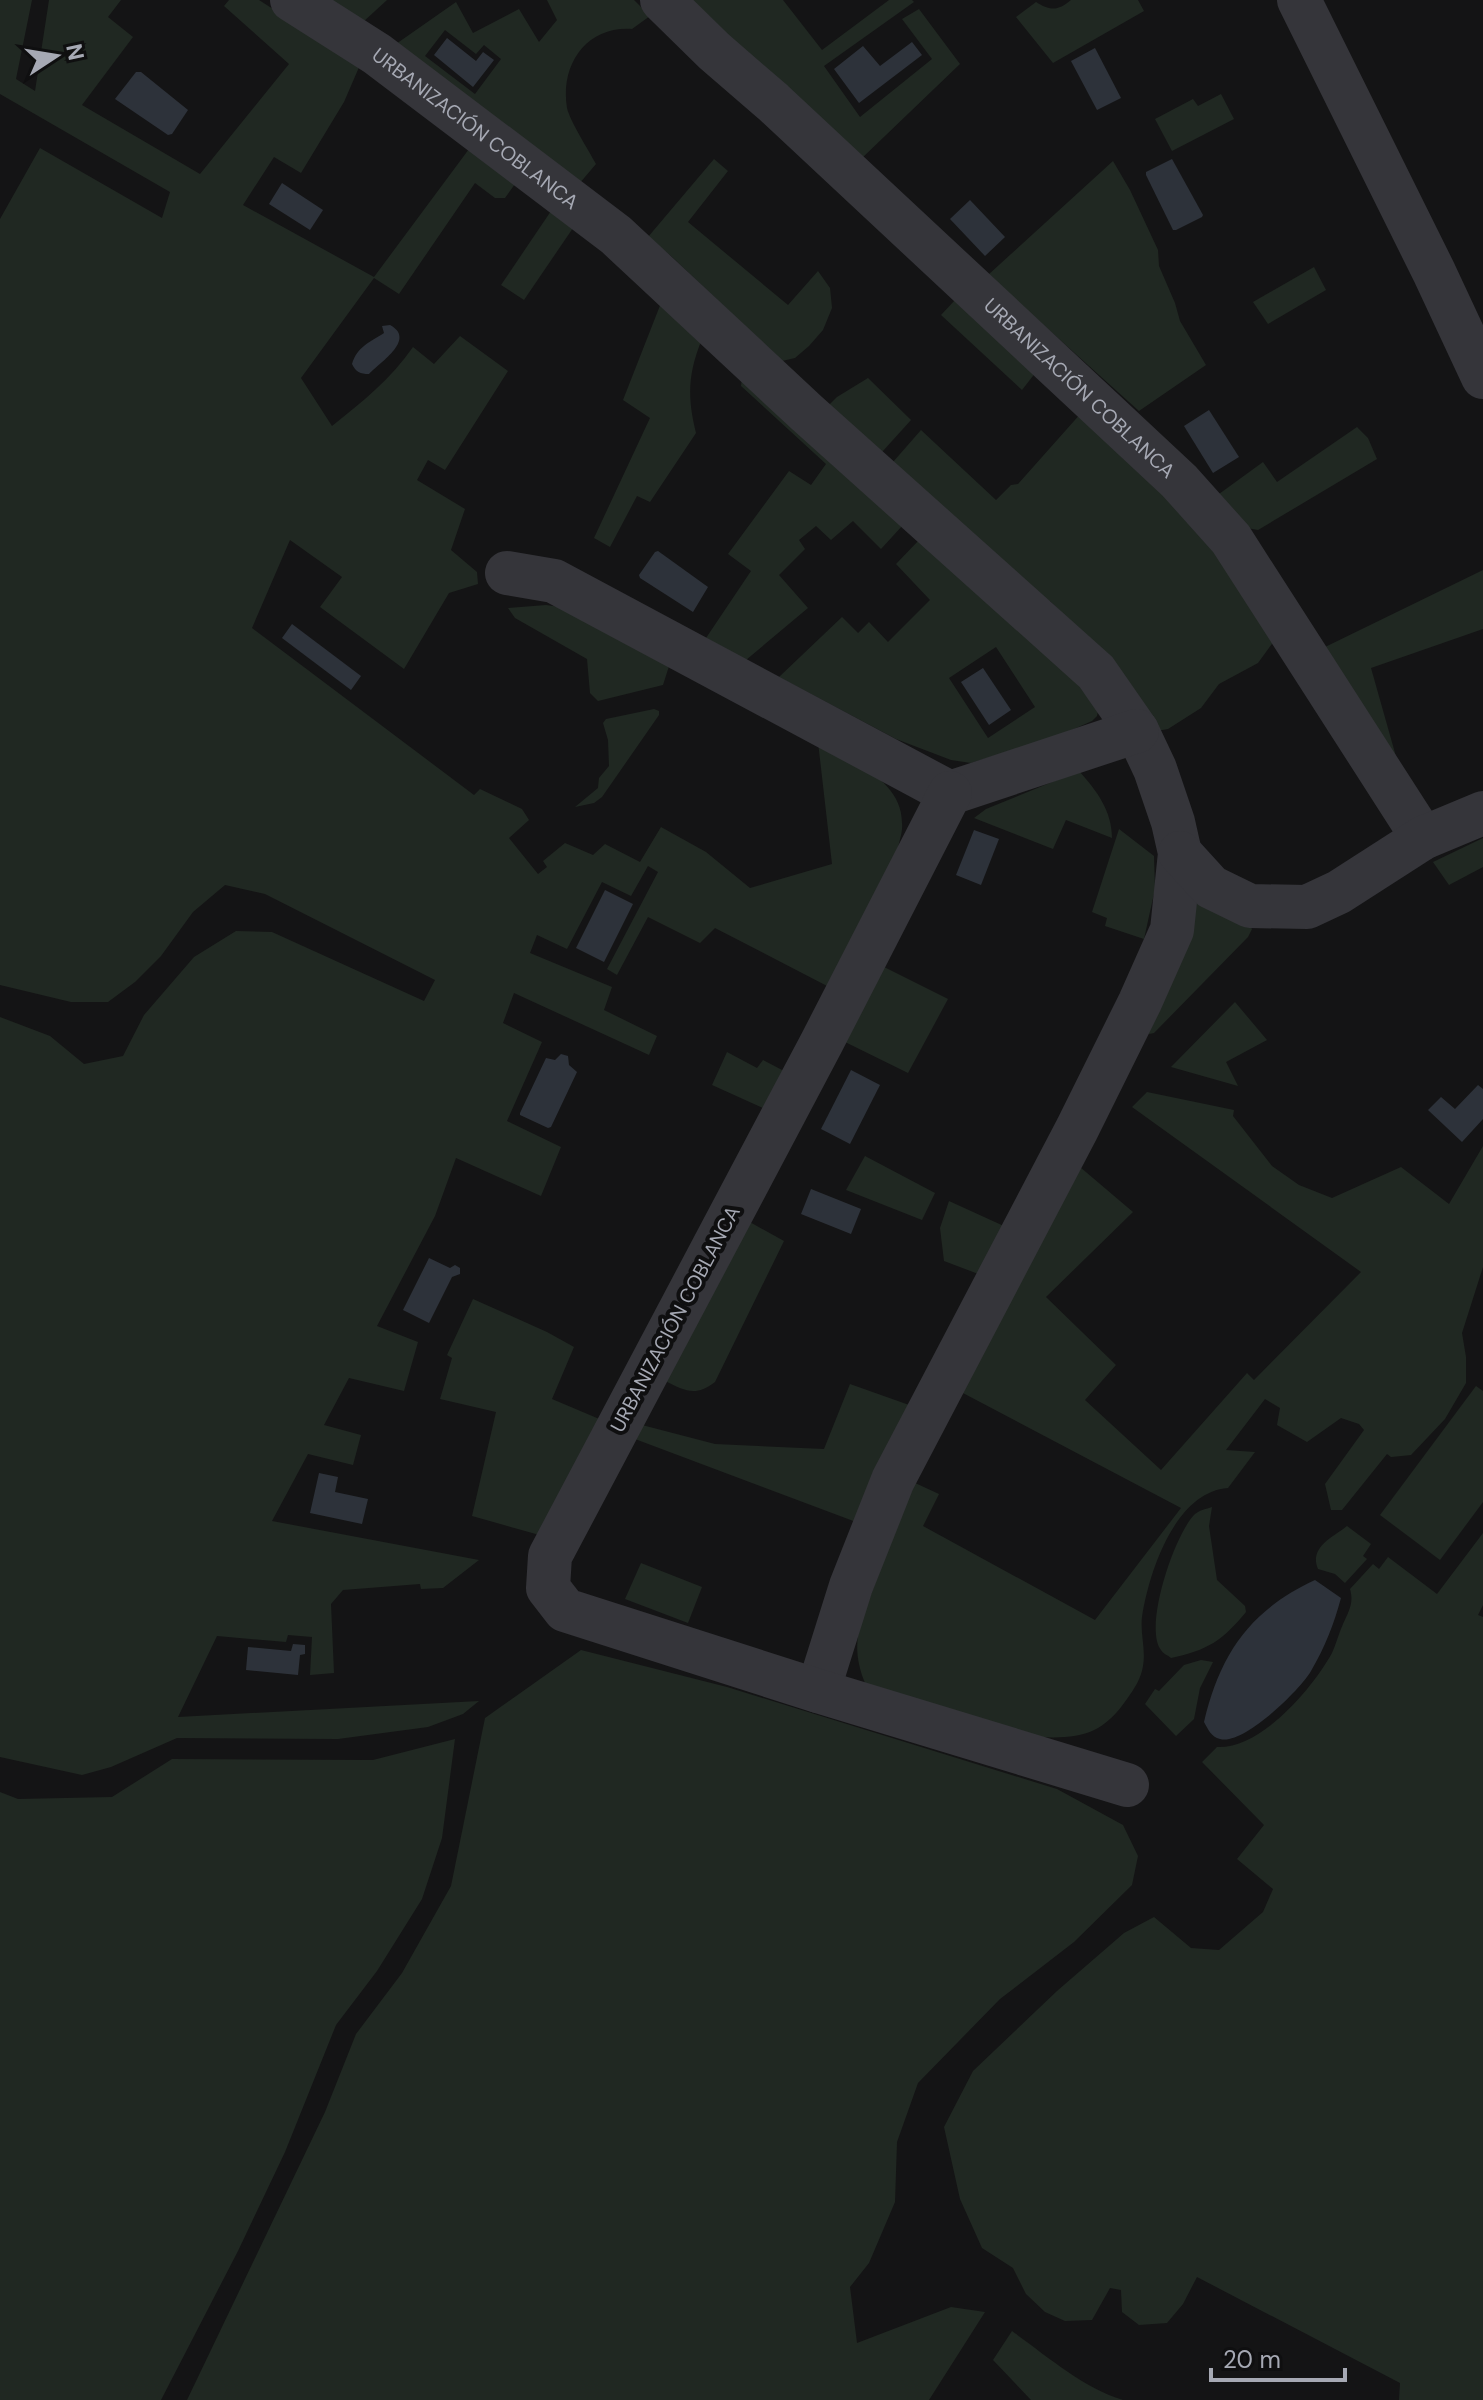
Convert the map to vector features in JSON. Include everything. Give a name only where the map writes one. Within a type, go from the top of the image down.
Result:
[{"type":"street","name":"URBANIZACIÓN COBLANCA","points":[[292,0],[377,54],[616,235],[789,396],[1096,672],[1137,731],[1155,769],[1173,822],[1180,853],[1172,930],[1140,1002],[1070,1141],[893,1480],[851,1586],[818,1691]]},
{"type":"street","name":"URBANIZACIÓN COBLANCA","points":[[662,0],[1179,481],[1231,539],[1423,838]]},
{"type":"street","points":[[1299,0],[1483,377]]},
{"type":"street","points":[[507,573],[554,581],[950,793],[1137,731]]},
{"type":"street","name":"URBANIZACIÓN COBLANCA","points":[[950,793],[550,1556],[548,1588],[565,1610],[1127,1785]]},
{"type":"street","name":"URBANIZACIÓN COBLANCA","points":[[1180,853],[1211,887],[1250,906],[1307,907],[1339,892],[1423,838],[1483,813]]},
{"type":"shaded area","points":[[0,0],[32,0],[16,79],[35,91],[49,0],[121,0],[108,17],[133,37],[82,105],[200,174],[289,64],[224,6],[229,0],[259,0],[360,65],[344,102],[301,173],[274,157],[243,205],[374,277],[469,149],[515,184],[505,198],[495,198],[475,183],[399,294],[374,278],[301,378],[332,426],[386,380],[413,347],[434,364],[460,336],[508,371],[445,470],[428,460],[417,480],[465,509],[451,550],[477,572],[478,584],[449,593],[404,669],[320,607],[342,577],[290,540],[252,628],[474,795],[480,789],[522,809],[529,820],[509,838],[538,874],[547,867],[543,861],[565,843],[593,855],[605,844],[640,862],[661,827],[706,852],[750,888],[832,864],[818,742],[872,773],[893,794],[900,808],[902,826],[898,849],[829,987],[715,928],[700,943],[648,917],[617,975],[607,969],[658,872],[648,866],[631,896],[602,882],[567,949],[537,935],[530,953],[612,987],[604,1010],[657,1036],[649,1055],[514,993],[503,1023],[542,1042],[507,1121],[561,1147],[541,1196],[456,1158],[435,1216],[377,1326],[418,1342],[404,1391],[349,1378],[324,1425],[361,1435],[353,1465],[308,1454],[272,1521],[479,1560],[443,1588],[421,1589],[420,1584],[343,1590],[331,1604],[334,1673],[310,1675],[312,1637],[288,1635],[286,1642],[217,1636],[178,1717],[479,1701],[463,1714],[428,1727],[338,1739],[177,1738],[111,1767],[82,1775],[0,1757],[0,1017],[50,1036],[84,1064],[123,1056],[144,1015],[194,957],[236,931],[272,932],[424,1001],[435,980],[265,894],[225,885],[193,912],[161,956],[135,982],[108,1002],[71,1002],[0,985],[0,219],[40,148],[162,218],[170,192],[0,94]]},
{"type":"shaded area","points":[[330,0],[387,0],[363,22]]},
{"type":"shaded area","points":[[547,0],[634,0],[650,16],[632,29],[601,34],[589,41],[572,63],[566,92],[567,108],[596,164],[579,184],[396,44],[456,2],[473,33],[519,9],[539,42],[557,20]],"holes":[[[445,30],[476,54],[484,45],[501,59],[475,94],[425,56]]]},
{"type":"shaded area","points":[[688,0],[783,0],[822,50],[889,0],[912,0],[914,2],[824,66],[860,117],[932,59],[902,19],[919,9],[960,64],[861,159]]},
{"type":"shaded area","points":[[1071,0],[1138,0],[1144,11],[1053,63],[1016,17],[1036,2],[1054,8]]},
{"type":"shaded area","points":[[447,38],[476,61],[483,52],[494,60],[473,87],[434,55]]},
{"type":"shaded area","points":[[912,42],[922,55],[859,103],[834,69],[863,46],[880,66]]},
{"type":"shaded area","points":[[1095,48],[1121,98],[1097,110],[1071,61]]},
{"type":"shaded area","points":[[136,72],[141,72],[188,110],[172,134],[168,135],[115,99]]},
{"type":"shaded area","points":[[1221,94],[1234,119],[1172,151],[1155,119],[1193,99],[1198,106]]},
{"type":"shaded area","points":[[714,159],[728,171],[688,222],[788,305],[818,271],[830,288],[832,308],[823,330],[795,358],[782,361],[648,237]]},
{"type":"shaded area","points":[[1172,159],[1203,215],[1176,230],[1173,230],[1146,175],[1146,172]]},
{"type":"shaded area","points":[[1113,161],[1158,250],[1159,266],[1180,321],[1206,365],[1139,411],[988,275]]},
{"type":"shaded area","points":[[282,183],[323,210],[310,230],[269,204]]},
{"type":"shaded area","points":[[970,200],[1005,237],[985,256],[950,219]]},
{"type":"shaded area","points":[[551,211],[573,228],[524,300],[501,285]]},
{"type":"shaded area","points":[[1314,267],[1326,290],[1268,324],[1253,302]]},
{"type":"shaded area","points":[[956,299],[1036,372],[1022,390],[941,315]]},
{"type":"shaded area","points":[[661,303],[702,339],[690,385],[696,433],[650,502],[637,496],[610,547],[594,538],[650,418],[623,400]]},
{"type":"shaded area","points":[[390,325],[400,337],[394,350],[369,374],[359,372],[352,364],[357,353],[384,333],[382,326]]},
{"type":"shaded area","points":[[742,378],[903,525],[881,549],[853,521],[831,540],[816,526],[799,540],[805,549],[779,575],[808,608],[746,660],[706,638],[751,571],[728,554],[789,471],[811,485],[826,464],[741,386]]},
{"type":"shaded area","points":[[868,378],[911,420],[882,452],[829,405]]},
{"type":"shaded area","points":[[1209,410],[1239,457],[1213,473],[1184,426]]},
{"type":"shaded area","points":[[1082,412],[1180,502],[1277,637],[1258,663],[1219,684],[1201,708],[1168,729],[1140,734],[1091,642],[1050,601],[1041,603],[893,462],[921,430],[996,500],[1011,485],[1018,484]]},
{"type":"shaded area","points":[[1357,427],[1368,438],[1377,459],[1258,530],[1247,528],[1219,494],[1263,462],[1277,482]]},
{"type":"shaded area","points":[[920,539],[1061,662],[1098,711],[1097,716],[1056,737],[971,763],[951,760],[896,739],[779,677],[842,617],[858,633],[869,622],[888,642],[930,600],[896,564]],"holes":[[[996,647],[1035,707],[988,738],[949,678]]]},
{"type":"shaded area","points":[[658,551],[708,587],[693,612],[640,578],[639,575]]},
{"type":"shaded area","points":[[1483,570],[1483,629],[1371,668],[1397,760],[1323,648]]},
{"type":"shaded area","points":[[560,607],[670,663],[663,685],[598,701],[590,693],[587,659],[515,618],[508,608]]},
{"type":"shaded area","points":[[292,624],[361,676],[351,690],[282,638]]},
{"type":"shaded area","points":[[983,668],[1011,710],[989,725],[961,682]]},
{"type":"shaded area","points":[[654,709],[659,711],[659,715],[602,797],[594,803],[575,807],[598,788],[599,778],[609,766],[608,740],[603,723],[606,719]]},
{"type":"shaded area","points":[[1079,771],[1102,802],[1112,838],[1066,820],[1053,849],[974,818],[986,809]]},
{"type":"shaded area","points":[[1119,829],[1154,856],[1155,889],[1144,939],[1105,926],[1107,918],[1092,912]]},
{"type":"shaded area","points":[[974,830],[999,839],[981,885],[956,875]]},
{"type":"shaded area","points":[[1483,838],[1483,867],[1449,885],[1433,862]]},
{"type":"shaded area","points":[[605,890],[633,904],[604,962],[576,948]]},
{"type":"shaded area","points":[[1187,893],[1248,922],[1252,929],[1248,937],[1154,1033],[1149,1034],[1146,1030]]},
{"type":"shaded area","points":[[882,966],[948,999],[908,1073],[843,1041]]},
{"type":"shaded area","points":[[1235,1002],[1267,1040],[1226,1062],[1238,1086],[1171,1067]]},
{"type":"shaded area","points":[[727,1052],[757,1068],[763,1060],[784,1071],[765,1109],[712,1085]]},
{"type":"shaded area","points":[[561,1054],[568,1056],[569,1065],[577,1072],[548,1128],[520,1113],[546,1058],[555,1060]]},
{"type":"shaded area","points":[[851,1070],[880,1085],[850,1144],[821,1129]]},
{"type":"shaded area","points":[[1478,1085],[1483,1089],[1483,1119],[1462,1142],[1428,1110],[1441,1097],[1455,1109]]},
{"type":"shaded area","points":[[1147,1092],[1234,1110],[1233,1116],[1272,1166],[1299,1185],[1332,1198],[1401,1167],[1449,1204],[1483,1146],[1483,1267],[1462,1333],[1466,1383],[1445,1419],[1411,1455],[1391,1457],[1387,1454],[1342,1510],[1331,1510],[1325,1484],[1364,1430],[1359,1424],[1341,1418],[1307,1442],[1277,1425],[1280,1408],[1265,1399],[1226,1450],[1255,1452],[1228,1488],[1209,1493],[1193,1504],[1168,1537],[1158,1557],[1146,1599],[1142,1623],[1144,1660],[1141,1675],[1118,1711],[1089,1732],[1066,1737],[1038,1737],[865,1683],[857,1652],[861,1621],[913,1482],[939,1494],[923,1526],[1095,1620],[1181,1508],[961,1392],[1080,1167],[1133,1212],[1046,1297],[1116,1365],[1085,1400],[1161,1470],[1247,1373],[1254,1380],[1361,1272],[1132,1107]]},
{"type":"shaded area","points":[[865,1156],[935,1193],[922,1220],[846,1190]]},
{"type":"shaded area","points":[[811,1189],[861,1209],[851,1234],[801,1214]]},
{"type":"shaded area","points":[[949,1201],[1006,1227],[981,1275],[944,1261],[940,1228]]},
{"type":"shaded area","points":[[748,1221],[784,1241],[715,1382],[702,1390],[690,1391],[665,1381]]},
{"type":"shaded area","points":[[429,1258],[450,1268],[455,1265],[460,1268],[460,1274],[452,1277],[429,1323],[403,1310]]},
{"type":"shaded area","points":[[473,1299],[574,1347],[552,1399],[604,1421],[543,1536],[472,1516],[496,1412],[440,1399],[452,1358],[447,1355]]},
{"type":"shaded area","points":[[850,1384],[912,1406],[856,1522],[635,1439],[642,1425],[715,1444],[824,1449]]},
{"type":"shaded area","points":[[1476,1386],[1483,1391],[1483,1502],[1440,1560],[1380,1515]]},
{"type":"shaded area","points":[[319,1473],[338,1477],[335,1492],[368,1499],[362,1524],[310,1513]]},
{"type":"shaded area","points":[[1212,1507],[1209,1526],[1217,1580],[1245,1606],[1246,1612],[1213,1643],[1195,1652],[1171,1658],[1162,1651],[1156,1638],[1164,1580],[1187,1524],[1197,1513]]},
{"type":"shaded area","points":[[1347,1526],[1371,1544],[1363,1556],[1367,1559],[1345,1583],[1335,1574],[1318,1569],[1316,1561],[1319,1549]]},
{"type":"shaded area","points":[[1483,1533],[1483,1605],[1478,1615],[1483,1617],[1483,2400],[1399,2400],[1400,2383],[1197,2277],[1183,2304],[1167,2323],[1139,2325],[1122,2312],[1121,2290],[1110,2288],[1092,2320],[1065,2321],[1045,2312],[1026,2294],[1013,2268],[982,2248],[960,2199],[944,2127],[973,2071],[1124,1933],[1154,1917],[1191,1948],[1219,1950],[1263,1912],[1273,1889],[1237,1859],[1264,1825],[1202,1762],[1217,1747],[1234,1745],[1267,1728],[1312,1683],[1332,1653],[1350,1607],[1350,1589],[1373,1564],[1379,1569],[1388,1557],[1437,1594]]},
{"type":"shaded area","points":[[641,1563],[702,1587],[688,1623],[625,1599]]},
{"type":"shaded area","points":[[1315,1580],[1341,1598],[1329,1635],[1311,1671],[1283,1703],[1256,1726],[1230,1739],[1214,1736],[1204,1722],[1229,1655],[1241,1637],[1272,1605]]},
{"type":"shaded area","points":[[293,1644],[305,1645],[305,1654],[300,1655],[298,1675],[246,1670],[248,1647],[291,1651]]},
{"type":"shaded area","points":[[581,1650],[727,1687],[1057,1789],[1123,1825],[1138,1856],[1132,1885],[1074,1942],[1000,1999],[918,2083],[897,2142],[895,2202],[869,2263],[850,2287],[857,2343],[951,2307],[985,2312],[929,2400],[187,2400],[325,2112],[356,2034],[402,1973],[451,1886],[485,1718]]},
{"type":"shaded area","points":[[1201,1660],[1213,1662],[1200,1688],[1194,1719],[1176,1736],[1145,1704],[1155,1689],[1159,1691],[1184,1665]]},
{"type":"shaded area","points":[[455,1739],[442,1838],[422,1899],[377,1971],[336,2025],[285,2152],[161,2400],[0,2400],[0,1792],[18,1799],[112,1797],[172,1759],[373,1760]]},
{"type":"shaded area","points":[[1012,2331],[1079,2379],[1123,2400],[1031,2400],[993,2360]]}]
